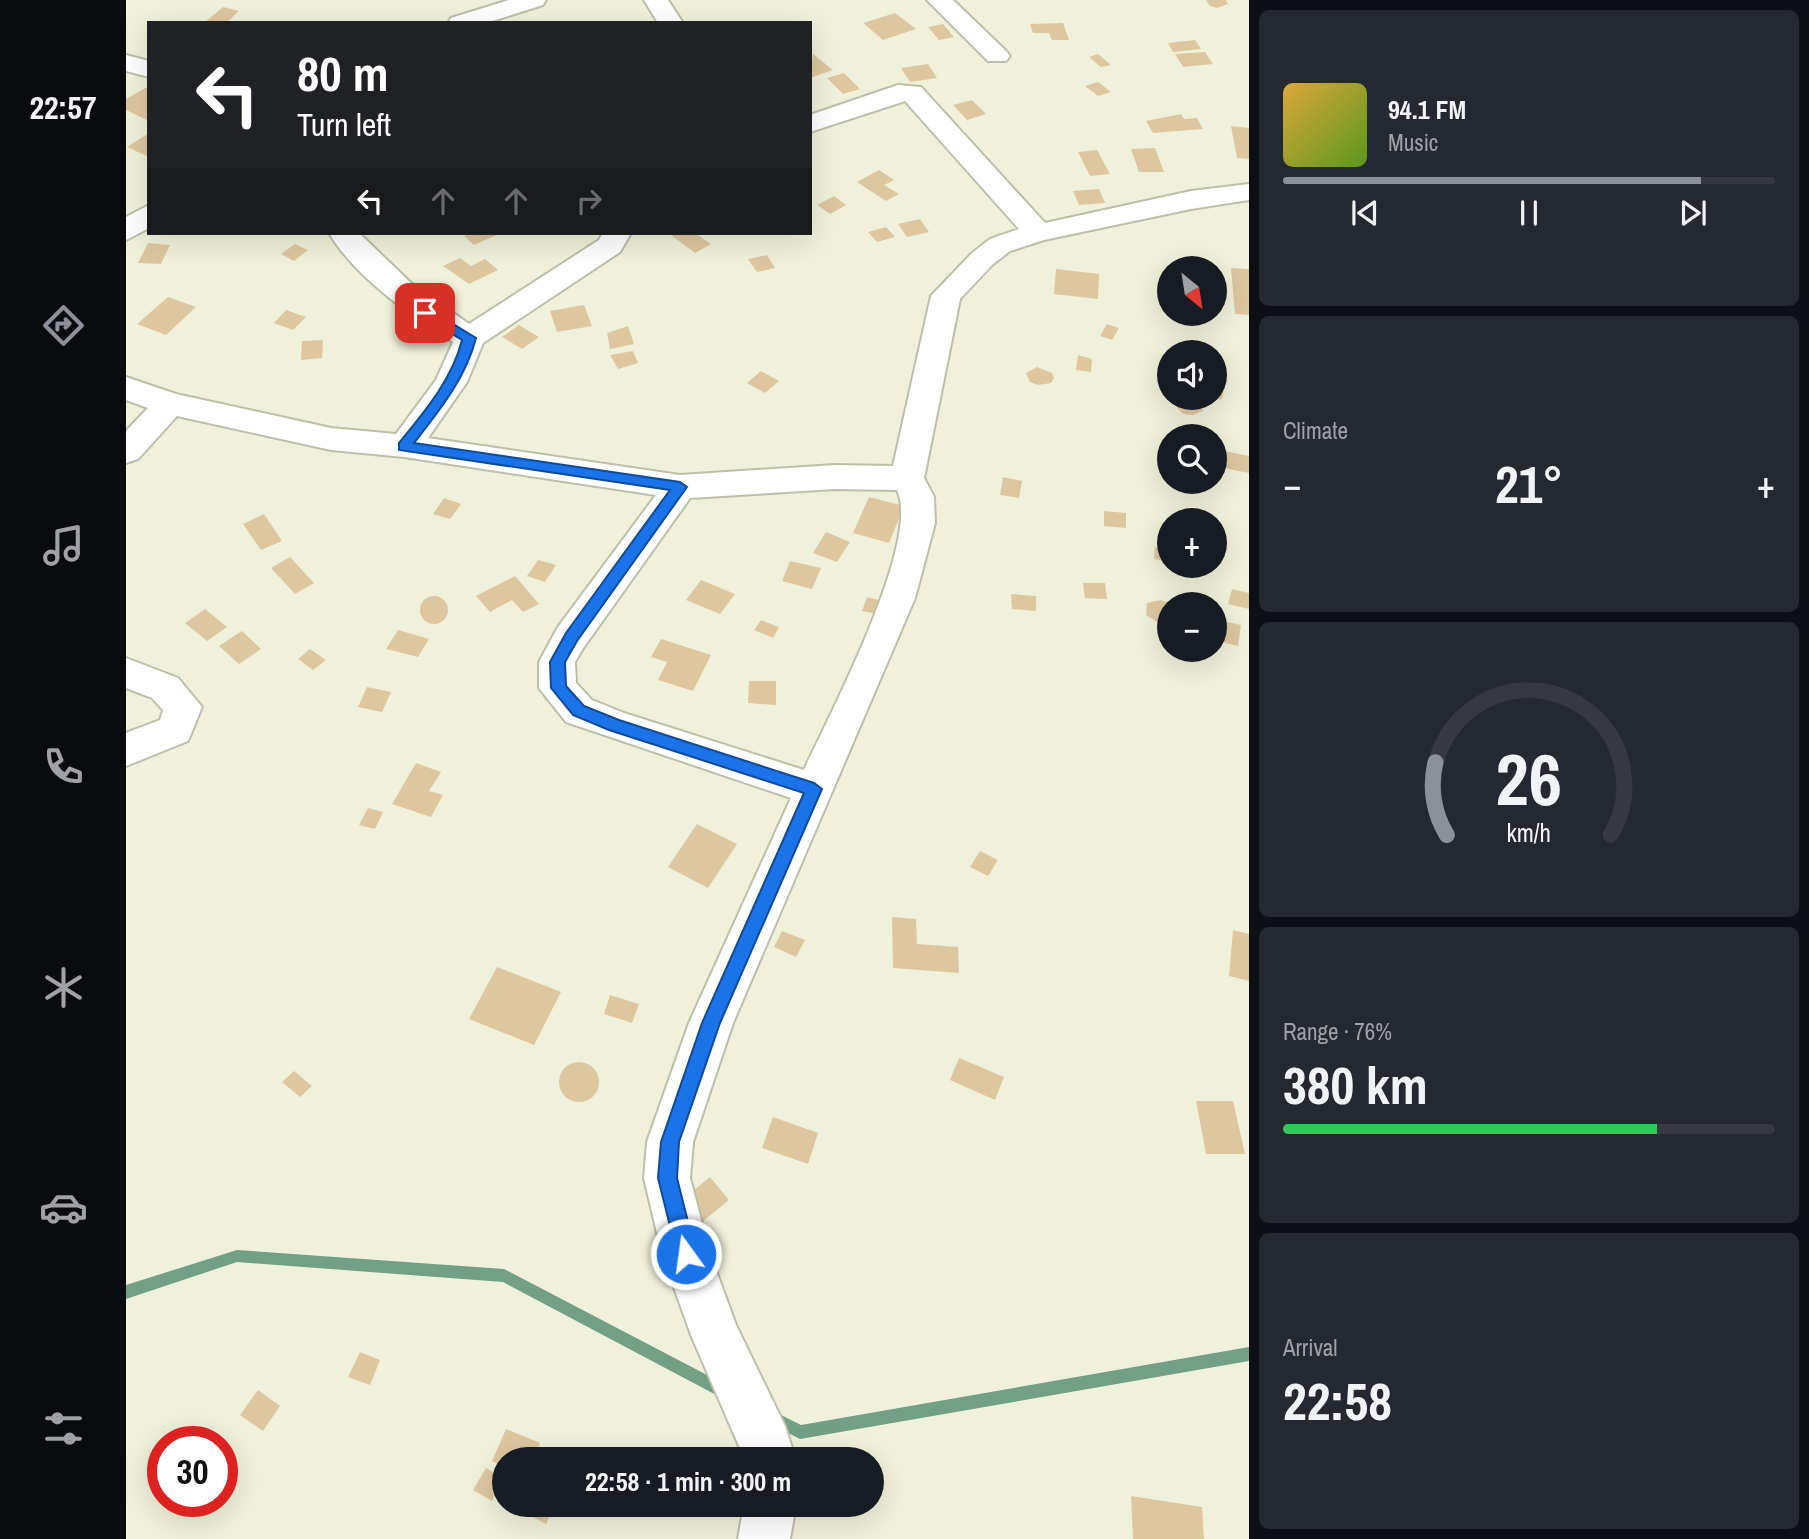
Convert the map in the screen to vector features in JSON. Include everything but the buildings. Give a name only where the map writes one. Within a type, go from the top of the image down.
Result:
[{"type":"street","points":[[455,18],[534,0]]},
{"type":"street","points":[[656,0],[670,21]]},
{"type":"street","points":[[939,0],[997,56]]},
{"type":"street","points":[[126,63],[147,68]]},
{"type":"street","points":[[812,123],[898,93],[912,93],[1038,233]]},
{"type":"street","points":[[768,1447],[715,1335],[686,1254],[667,1178],[670,1142],[711,1023],[904,584],[915,537],[917,499],[908,478],[946,296],[1000,245],[1038,233],[1191,200],[1249,192]]},
{"type":"street","points":[[126,232],[147,216]]},
{"type":"street","points":[[345,235],[376,271],[425,313],[469,338]]},
{"type":"street","points":[[404,446],[437,405],[464,358],[469,338],[610,246],[616,235]]},
{"type":"street","points":[[126,388],[170,404],[331,439],[404,446],[680,487],[835,477],[908,478]]},
{"type":"street","points":[[126,451],[170,404]]},
{"type":"street","points":[[680,487],[571,637],[558,662],[558,688],[579,711],[614,725],[814,789]]},
{"type":"street","points":[[126,673],[165,688],[183,706],[175,730],[126,750]]},
{"type":"street","points":[[764,1539],[768,1517]]},
{"type":"waterway","points":[[126,1292],[237,1256],[504,1276],[725,1392]]},
{"type":"waterway","points":[[773,1418],[800,1432],[1249,1354]]},
{"type":"route","points":[[425,313],[469,338],[464,358],[437,405],[404,446],[680,487],[571,637],[558,662],[558,688],[579,711],[614,725],[814,789],[711,1023],[670,1142],[667,1178],[686,1254]]}]
